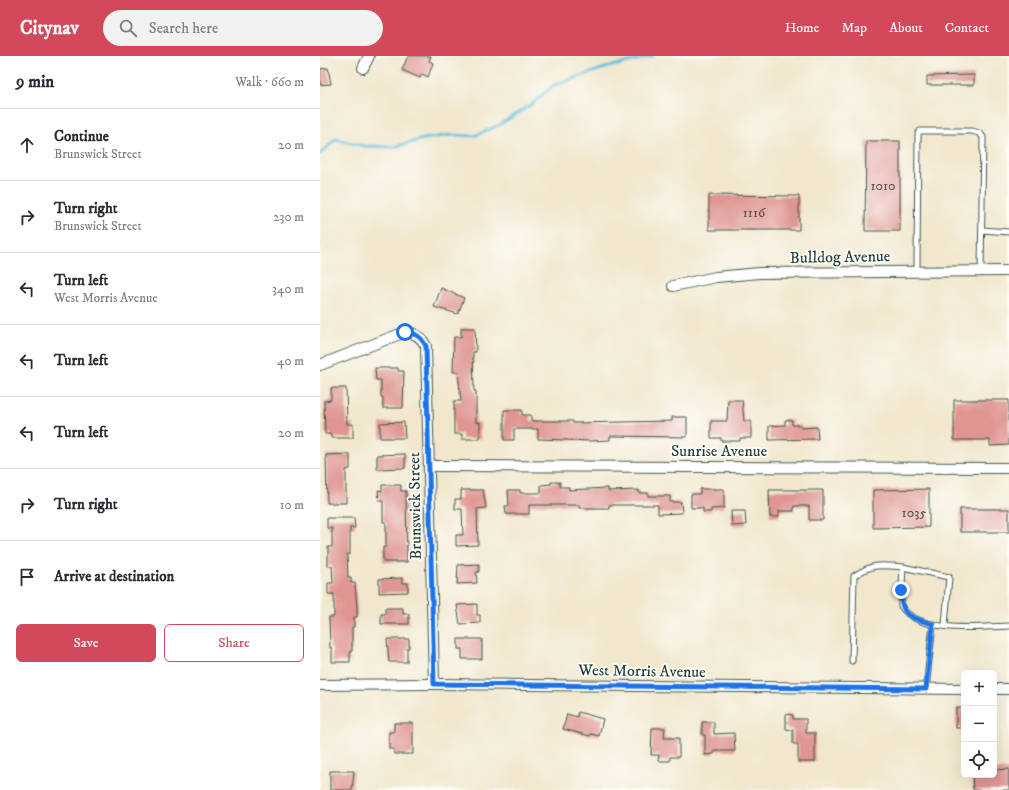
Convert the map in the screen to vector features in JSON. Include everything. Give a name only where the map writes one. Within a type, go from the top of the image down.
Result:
[{"type":"street","points":[[363,68],[369,56]]},
{"type":"street","name":"Bulldog Avenue","points":[[673,286],[716,277],[752,273],[1009,271]]},
{"type":"street","name":"Brunswick Street","points":[[320,366],[405,332],[414,333],[423,340],[426,346],[434,684]]},
{"type":"street","name":"Sunrise Avenue","points":[[429,466],[1009,468]]},
{"type":"street","name":"West Morris Avenue","points":[[320,685],[434,684],[961,689]]},
{"type":"street","points":[[997,689],[1009,689]]},
{"type":"lane","points":[[917,271],[918,134],[920,131],[972,130],[979,133],[983,137],[981,271]]},
{"type":"lane","points":[[982,230],[1009,232]]},
{"type":"lane","points":[[852,661],[854,576],[865,568],[878,564],[903,567],[949,577],[945,626]]},
{"type":"lane","points":[[903,567],[901,606],[904,611],[913,618],[933,624],[959,628],[1009,626]]},
{"type":"lane","points":[[926,689],[933,624]]},
{"type":"building","points":[[408,56],[431,56],[429,61],[433,63],[428,77],[422,74],[420,78],[402,70]]},
{"type":"building","points":[[328,68],[331,84],[320,85],[320,69]]},
{"type":"building","points":[[974,75],[974,85],[927,85],[927,76]]},
{"type":"building","points":[[866,141],[900,141],[900,231],[865,231]]},
{"type":"building","points":[[709,195],[799,196],[799,230],[709,230]]},
{"type":"building","points":[[441,288],[464,298],[458,314],[434,307]]},
{"type":"building","points":[[461,328],[475,328],[476,352],[473,352],[474,391],[476,391],[476,423],[480,422],[480,439],[462,439],[462,434],[454,434],[454,401],[461,401],[458,372],[453,372],[454,337],[461,337]]},
{"type":"building","points":[[375,368],[398,368],[398,371],[404,371],[403,408],[383,408],[383,397],[381,397],[381,380],[376,380]]},
{"type":"building","points":[[331,388],[346,388],[347,424],[353,424],[353,438],[331,438],[331,434],[325,434],[324,401],[331,400]]},
{"type":"building","points":[[728,400],[742,400],[744,421],[751,421],[751,438],[740,438],[740,441],[721,441],[721,438],[711,438],[711,421],[727,421]]},
{"type":"building","points":[[954,400],[1009,400],[1009,445],[990,446],[990,440],[954,440]]},
{"type":"building","points":[[504,410],[522,410],[522,415],[531,415],[531,421],[573,421],[573,423],[672,421],[672,417],[687,417],[687,437],[610,436],[610,440],[591,441],[538,439],[538,429],[514,429],[514,440],[504,440]]},
{"type":"building","points":[[785,420],[792,420],[792,425],[801,425],[801,428],[817,427],[818,439],[769,440],[769,426],[785,425]]},
{"type":"building","points":[[404,422],[405,438],[380,438],[380,423]]},
{"type":"building","points":[[350,454],[350,469],[346,470],[346,503],[327,503],[326,455]]},
{"type":"building","points":[[405,454],[405,468],[377,469],[377,455]]},
{"type":"building","points":[[551,482],[560,482],[560,487],[569,487],[569,490],[608,488],[608,491],[639,490],[639,493],[648,493],[648,496],[670,496],[670,502],[681,502],[682,513],[658,514],[658,505],[609,505],[609,508],[579,508],[579,505],[529,505],[529,514],[506,514],[505,506],[509,506],[508,490],[520,490],[520,493],[541,493],[541,485],[551,484]]},
{"type":"building","points":[[382,485],[401,485],[401,491],[406,491],[407,562],[383,562],[383,547],[386,547],[386,522],[383,522],[383,501],[379,501],[378,490],[382,491]]},
{"type":"building","points":[[700,489],[724,489],[724,508],[711,509],[711,512],[703,512],[703,508],[691,508],[691,494],[700,494]]},
{"type":"building","points":[[929,489],[929,527],[873,528],[873,490]]},
{"type":"building","points":[[461,490],[483,490],[486,508],[477,509],[478,545],[456,546],[456,535],[463,535],[462,509],[455,509],[455,499],[461,499]]},
{"type":"building","points":[[769,490],[823,490],[823,520],[809,520],[809,506],[794,506],[794,511],[779,511],[779,517],[770,517]]},
{"type":"building","points":[[960,509],[1009,509],[1009,532],[960,532]]},
{"type":"building","points":[[731,511],[745,511],[746,525],[732,526]]},
{"type":"building","points":[[327,518],[354,518],[355,528],[350,528],[350,554],[347,554],[348,578],[351,578],[351,583],[355,583],[357,608],[357,617],[354,617],[354,627],[352,627],[352,651],[350,651],[350,662],[332,662],[329,617],[334,617],[334,594],[328,594],[328,583],[333,583],[332,566],[328,566],[328,547],[332,547],[332,528],[327,528]]},
{"type":"building","points":[[479,564],[479,572],[476,572],[477,583],[457,584],[458,565]]},
{"type":"building","points":[[402,578],[402,583],[408,583],[408,592],[379,593],[379,579]]},
{"type":"building","points":[[477,604],[477,615],[480,615],[480,623],[460,624],[457,605]]},
{"type":"building","points":[[385,608],[403,608],[403,614],[409,614],[409,624],[381,624],[381,614],[385,614]]},
{"type":"building","points":[[387,639],[409,639],[409,648],[407,648],[407,662],[389,662]]},
{"type":"building","points":[[458,639],[482,639],[482,659],[462,659],[462,649],[458,649]]},
{"type":"building","points":[[956,708],[961,708],[961,728],[956,728]]},
{"type":"building","points":[[578,712],[603,719],[599,736],[591,734],[590,736],[563,729],[567,714],[577,717]]},
{"type":"building","points":[[786,714],[793,715],[793,719],[806,719],[806,733],[815,733],[815,762],[798,762],[798,744],[793,744],[793,730],[786,729]]},
{"type":"building","points":[[702,722],[714,722],[714,734],[734,733],[735,751],[714,751],[714,754],[705,755],[705,735],[702,735]]},
{"type":"building","points":[[394,723],[413,723],[413,754],[394,754],[394,749],[389,749],[389,732],[394,732]]},
{"type":"building","points":[[652,728],[665,728],[664,738],[679,738],[679,757],[670,757],[670,761],[658,761],[659,755],[651,755]]},
{"type":"building","points":[[1009,769],[1009,790],[973,790],[972,778],[997,778],[997,770]]},
{"type":"building","points":[[330,771],[354,771],[352,790],[330,790]]},
{"type":"waterway","points":[[320,154],[336,139],[364,146],[393,147],[424,139],[450,135],[474,136],[499,125],[532,104],[554,85],[608,67],[653,56]]},
{"type":"route","points":[[405,332],[414,333],[423,340],[426,346],[434,684],[926,689],[933,624],[913,618],[904,611],[901,606],[901,590]]}]
